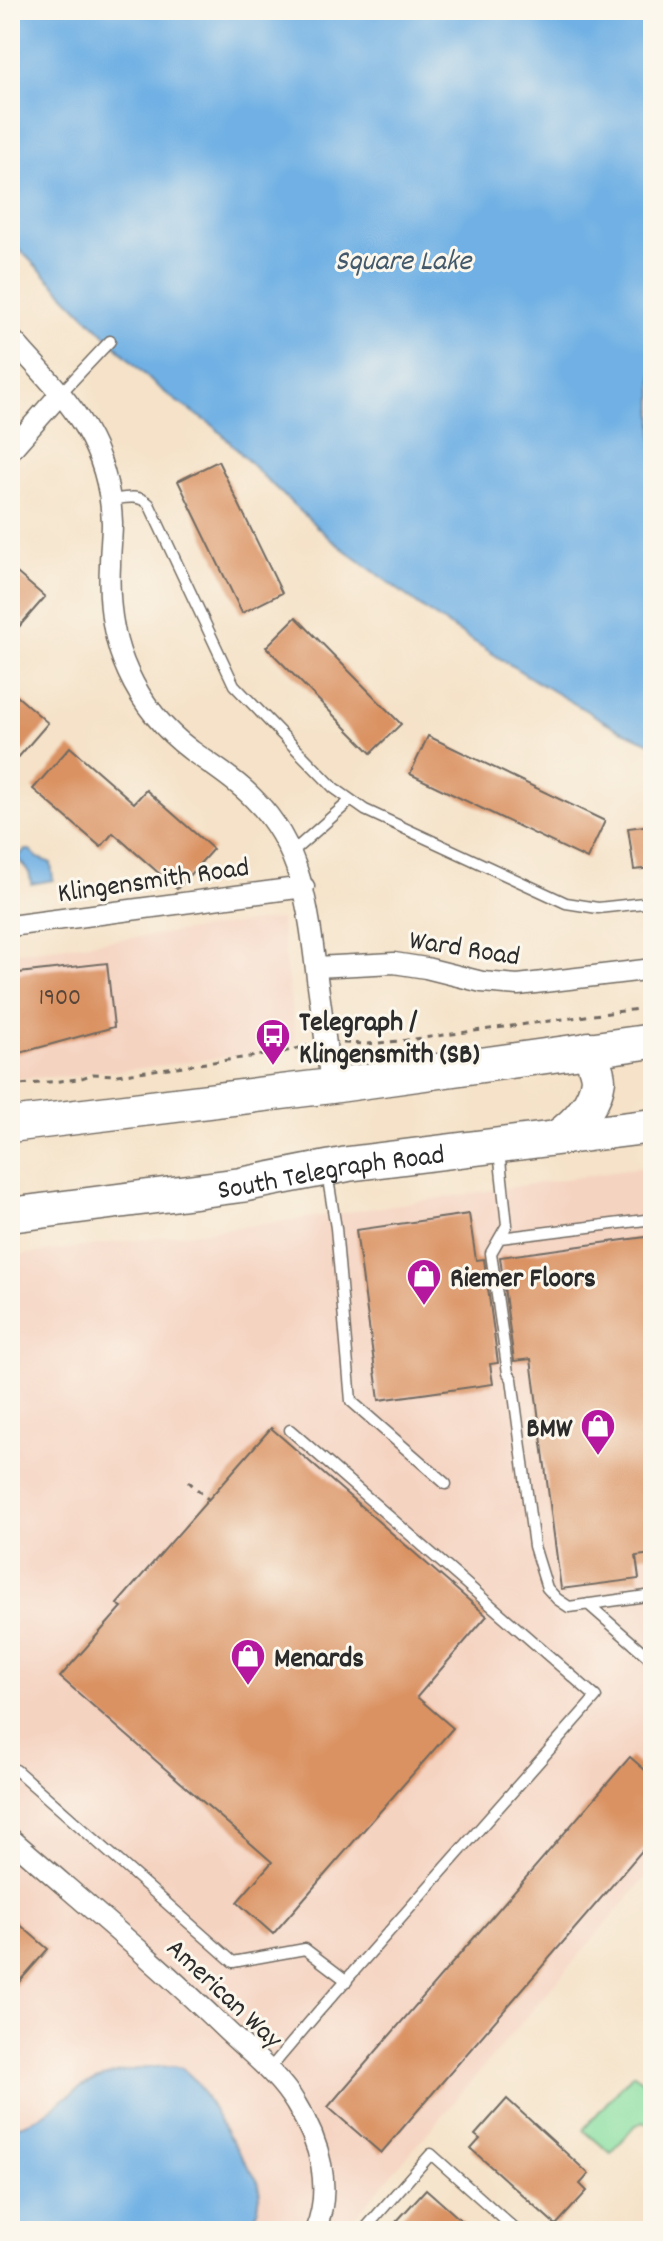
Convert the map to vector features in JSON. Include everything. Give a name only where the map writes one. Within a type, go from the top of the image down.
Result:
[{"type":"highway","points":[[10,1124],[331,1086],[653,1041]]},
{"type":"highway","points":[[558,1137],[585,1112],[593,1095],[598,1078],[589,1049]]},
{"type":"highway","name":"South Telegraph Road","points":[[10,1215],[241,1185],[327,1167],[653,1126]]},
{"type":"street","name":"Klingensmith Road","points":[[10,337],[82,421],[107,478],[112,526],[110,604],[117,643],[129,675],[143,700],[166,728],[262,806],[291,853],[304,887],[331,1086]]},
{"type":"street","points":[[10,451],[61,393]]},
{"type":"street","name":"Klingensmith Road","points":[[10,926],[304,887]]},
{"type":"street","name":"Ward Road","points":[[316,967],[394,963],[509,985],[653,969]]},
{"type":"street","name":"American Way","points":[[10,1838],[178,1983],[285,2087],[295,2102],[319,2157],[325,2192],[324,2206],[315,2231]]},
{"type":"lane","points":[[61,393],[110,341]]},
{"type":"lane","points":[[110,500],[135,497],[149,504],[234,685],[350,801],[566,903],[598,908],[653,902]]},
{"type":"lane","points":[[291,853],[350,801]]},
{"type":"lane","points":[[498,1145],[507,1225],[491,1253],[508,1373],[512,1379],[534,1546],[547,1588],[569,1607],[653,1595]]},
{"type":"lane","points":[[327,1167],[336,1228],[351,1401],[446,1484]]},
{"type":"lane","points":[[500,1238],[653,1219]]},
{"type":"lane","points":[[268,2071],[596,1697],[290,1430]]},
{"type":"lane","points":[[588,1604],[653,1661]]},
{"type":"lane","points":[[16,1770],[233,1962],[305,1949],[347,1981]]},
{"type":"lane","points":[[363,2231],[431,2154],[517,2231]]},
{"type":"path","points":[[352,1042],[400,1041],[653,1007]]},
{"type":"path","points":[[10,1086],[265,1055],[305,1046]]},
{"type":"path","points":[[188,1481],[208,1499]]},
{"type":"shaded area","points":[[280,919],[296,1044],[278,1050],[119,1071],[92,1071],[78,1076],[10,1081],[10,953]]},
{"type":"shaded area","points":[[653,1166],[653,1869],[343,2231],[10,2231],[10,1256],[300,1219]]},
{"type":"green space","points":[[633,2073],[653,2090],[653,2128],[644,2121],[635,2126],[611,2153],[583,2130]]},
{"type":"water","name":"Square Lake","points":[[10,10],[653,10],[653,744],[616,728],[534,680],[431,614],[330,539],[214,426],[153,383],[10,240]]},
{"type":"water","points":[[25,850],[51,863],[53,880],[31,884],[29,874],[19,859]]},
{"type":"water","points":[[182,2068],[197,2082],[257,2180],[260,2194],[255,2215],[229,2231],[10,2231],[10,2127],[33,2120],[96,2080],[129,2070]]},
{"type":"building","points":[[218,461],[282,593],[242,613],[178,481]]},
{"type":"building","points":[[10,567],[45,597],[10,637]]},
{"type":"building","points":[[296,617],[401,724],[371,753],[266,647]]},
{"type":"building","points":[[10,690],[48,723],[10,767]]},
{"type":"building","points":[[428,736],[605,821],[587,859],[410,774]]},
{"type":"building","points":[[70,747],[134,803],[146,790],[213,849],[177,889],[113,833],[101,847],[33,789]]},
{"type":"building","points":[[653,825],[653,868],[634,870],[628,828]]},
{"type":"building","points":[[107,963],[114,1027],[16,1054],[10,1018],[10,974]]},
{"type":"building","name":"Riemer Floors","points":[[469,1214],[476,1260],[484,1259],[498,1363],[490,1364],[493,1384],[379,1400],[356,1230]]},
{"type":"building","name":"BMW","points":[[653,1236],[653,1554],[636,1556],[639,1579],[561,1589],[531,1359],[514,1361],[500,1257]]},
{"type":"building","name":"Menards","points":[[271,1428],[487,1616],[417,1697],[453,1728],[273,1934],[237,1902],[272,1862],[60,1677],[122,1607],[117,1604]]},
{"type":"building","points":[[630,1757],[653,1777],[653,1838],[381,2153],[328,2107]]},
{"type":"building","points":[[10,1916],[48,1949],[10,1992]]},
{"type":"building","points":[[507,2099],[589,2174],[580,2184],[587,2191],[556,2225],[471,2149],[480,2139],[475,2135]]},
{"type":"building","points":[[426,2189],[473,2231],[406,2231],[396,2222]]},
{"type":"place","name":"Telegraph / Klingensmith (SB)","points":[[273,1067]]},
{"type":"place","name":"Riemer Floors","points":[[424,1307]]},
{"type":"place","name":"BMW","points":[[598,1457]]},
{"type":"place","name":"Menards","points":[[248,1687]]}]
